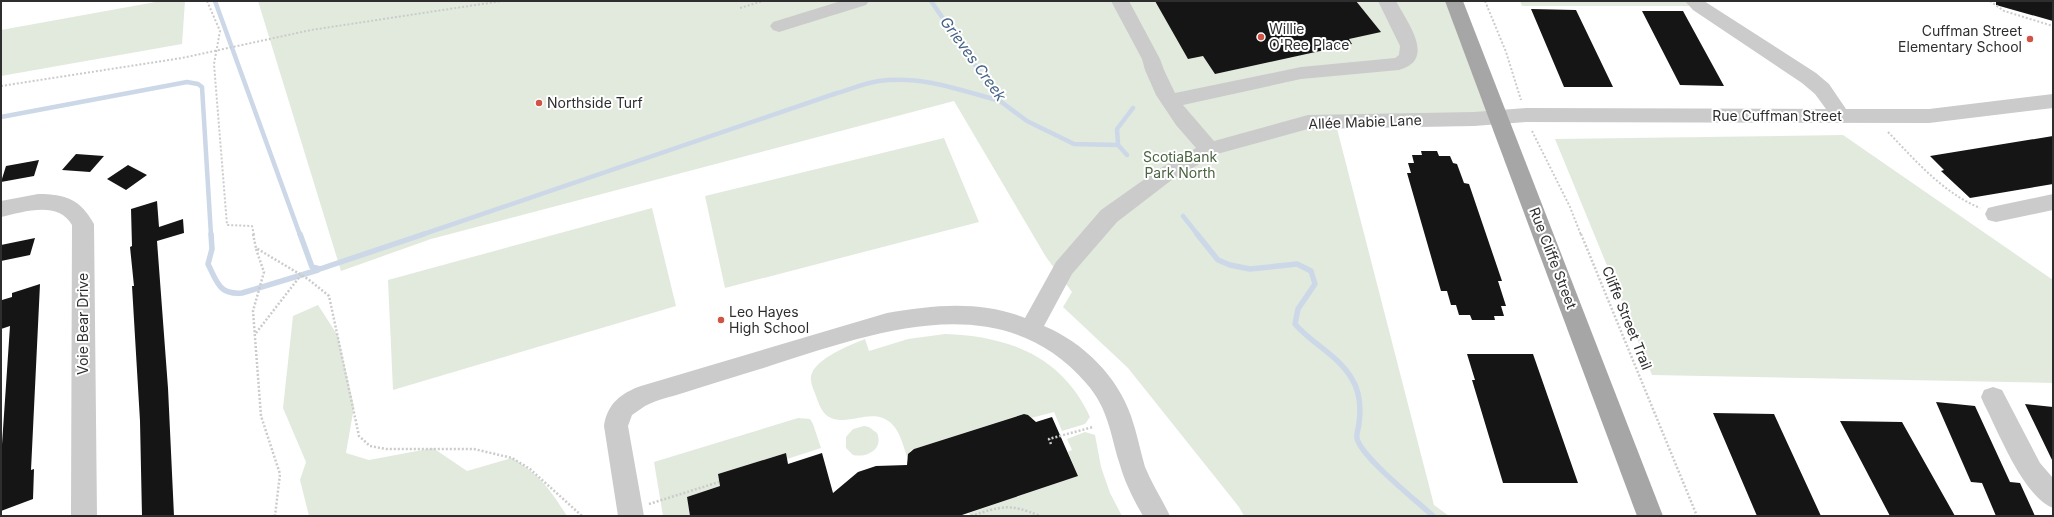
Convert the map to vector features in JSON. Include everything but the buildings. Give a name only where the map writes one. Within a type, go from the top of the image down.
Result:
[{"type":"main road","name":"Rue Cliffe Street","points":[[1454,1],[1650,516]]},
{"type":"street","points":[[779,26],[860,1]]},
{"type":"street","points":[[1120,1],[1151,59],[1153,69],[1171,101],[1195,136],[1210,149]]},
{"type":"street","points":[[1171,101],[1301,73],[1399,64],[1407,60],[1410,54],[1409,46],[1387,1]]},
{"type":"street","points":[[1694,1],[1699,6],[1809,78],[1822,89],[1840,116]]},
{"type":"street","name":"Rue Cuffman Street","points":[[1499,117],[1526,115],[1766,117],[1928,116],[2051,102]]},
{"type":"street","name":"Allée Mabie Lane","points":[[1031,329],[1064,268],[1109,216],[1166,174],[1210,149],[1285,127],[1308,122],[1499,117]]},
{"type":"street","name":"Voie Bear Drive","points":[[1,209],[37,202],[59,203],[75,211],[83,224],[84,516]]},
{"type":"street","points":[[1996,214],[2053,202]]},
{"type":"street","points":[[631,516],[619,450],[617,418],[621,409],[629,402],[641,396],[836,336],[904,318],[947,313],[976,314],[1004,320],[1031,329],[1056,343],[1083,363],[1107,392],[1122,420],[1131,460],[1143,493],[1157,516]]},
{"type":"street","points":[[1993,397],[2031,471],[2053,496]]},
{"type":"path","points":[[207,1],[220,31],[218,50],[214,64],[227,225],[252,226],[256,248],[264,272],[253,311],[256,333],[261,416],[280,474],[275,516]]},
{"type":"path","points":[[1,86],[182,58],[311,30],[502,1]]},
{"type":"path","points":[[740,8],[763,1]]},
{"type":"path","points":[[1486,1],[1506,52],[1521,101]]},
{"type":"path","points":[[1990,1],[2004,11],[2053,26]]},
{"type":"path","name":"Cliffe Street Trail","points":[[1531,130],[1537,138],[1570,207],[1697,516]]},
{"type":"path","points":[[1886,130],[1948,191],[1967,204],[1996,214]]},
{"type":"path","points":[[256,248],[301,275],[329,296],[360,436],[370,446],[386,449],[433,448],[474,450],[512,458],[530,469],[582,516]]},
{"type":"path","points":[[256,333],[301,275]]},
{"type":"path","points":[[1051,444],[1049,439],[1093,427]]},
{"type":"path","points":[[661,501],[719,482]]},
{"type":"path","points":[[971,516],[1007,504],[1019,507],[1040,516]]},
{"type":"green space","points":[[161,1],[185,1],[182,44],[1,76],[1,30]]},
{"type":"green space","name":"ScotiaBank Park North","points":[[258,1],[1454,1],[1499,117],[1335,121],[1434,505],[1449,516],[1244,516],[1239,507],[1128,368],[1063,307],[1072,292],[1046,257],[954,101],[431,239],[341,271]]},
{"type":"green space","points":[[1520,1],[1691,1],[1699,6],[1522,6]]},
{"type":"green space","points":[[1843,135],[2053,280],[2053,383],[1652,375],[1555,139]]},
{"type":"green space","points":[[944,138],[979,222],[725,288],[705,196]]},
{"type":"green space","points":[[652,208],[676,306],[393,390],[388,280]]},
{"type":"green space","points":[[318,305],[338,336],[354,407],[346,453],[369,460],[433,448],[467,471],[512,458],[544,483],[567,516],[309,516],[300,480],[306,462],[283,408],[293,316]]},
{"type":"green space","points":[[945,334],[990,339],[1031,353],[1048,364],[1064,379],[1078,396],[1090,417],[1085,424],[1062,431],[1054,412],[1031,418],[1024,414],[914,449],[910,451],[908,459],[897,431],[891,423],[884,419],[869,416],[846,420],[831,418],[826,415],[818,403],[812,386],[811,376],[819,363],[834,353],[865,339],[869,351],[908,339]]},
{"type":"green space","points":[[798,418],[810,419],[821,448],[787,459],[786,453],[718,474],[720,486],[687,497],[690,516],[663,516],[654,462]]},
{"type":"green space","points":[[864,426],[869,427],[877,433],[879,439],[878,444],[869,454],[858,456],[853,455],[846,448],[846,437],[853,429]]},
{"type":"green space","points":[[1085,432],[1095,435],[1101,467],[1110,493],[1122,516],[970,516],[969,513],[1078,476],[1068,452],[1072,450],[1067,439]]},
{"type":"waterway","points":[[215,1],[300,235]]},
{"type":"waterway","name":"Grieves Creek","points":[[931,1],[1000,101]]},
{"type":"waterway","points":[[421,235],[837,93],[874,82],[894,80],[925,82],[955,88],[1000,101]]},
{"type":"waterway","points":[[1,117],[187,82],[198,84],[202,87],[211,235]]},
{"type":"waterway","name":"Grieves Creek","points":[[1000,101],[1027,121],[1074,144],[1118,145]]},
{"type":"waterway","points":[[1118,145],[1117,129],[1133,108]]},
{"type":"waterway","name":"Grieves Creek","points":[[1118,145],[1127,155]]},
{"type":"waterway","name":"Grieves Creek","points":[[1183,216],[1198,235]]},
{"type":"waterway","points":[[211,234],[212,249],[208,264],[217,282],[228,292],[242,293],[318,270]]},
{"type":"waterway","points":[[300,234],[312,267],[320,269],[424,234]]},
{"type":"waterway","name":"Grieves Creek","points":[[1197,234],[1218,260],[1230,265],[1250,269],[1297,264],[1311,271],[1315,284],[1298,309],[1295,324],[1309,338],[1340,363],[1355,384],[1360,406],[1357,438],[1368,456],[1378,467],[1433,516]]},
{"type":"place","name":"Willie O'Ree Place","points":[[1261,37]]},
{"type":"place","name":"Cuffman Street Elementary School","points":[[2030,39]]},
{"type":"place","name":"Northside Turf","points":[[539,103]]},
{"type":"place","name":"Leo Hayes High School","points":[[721,320]]}]
